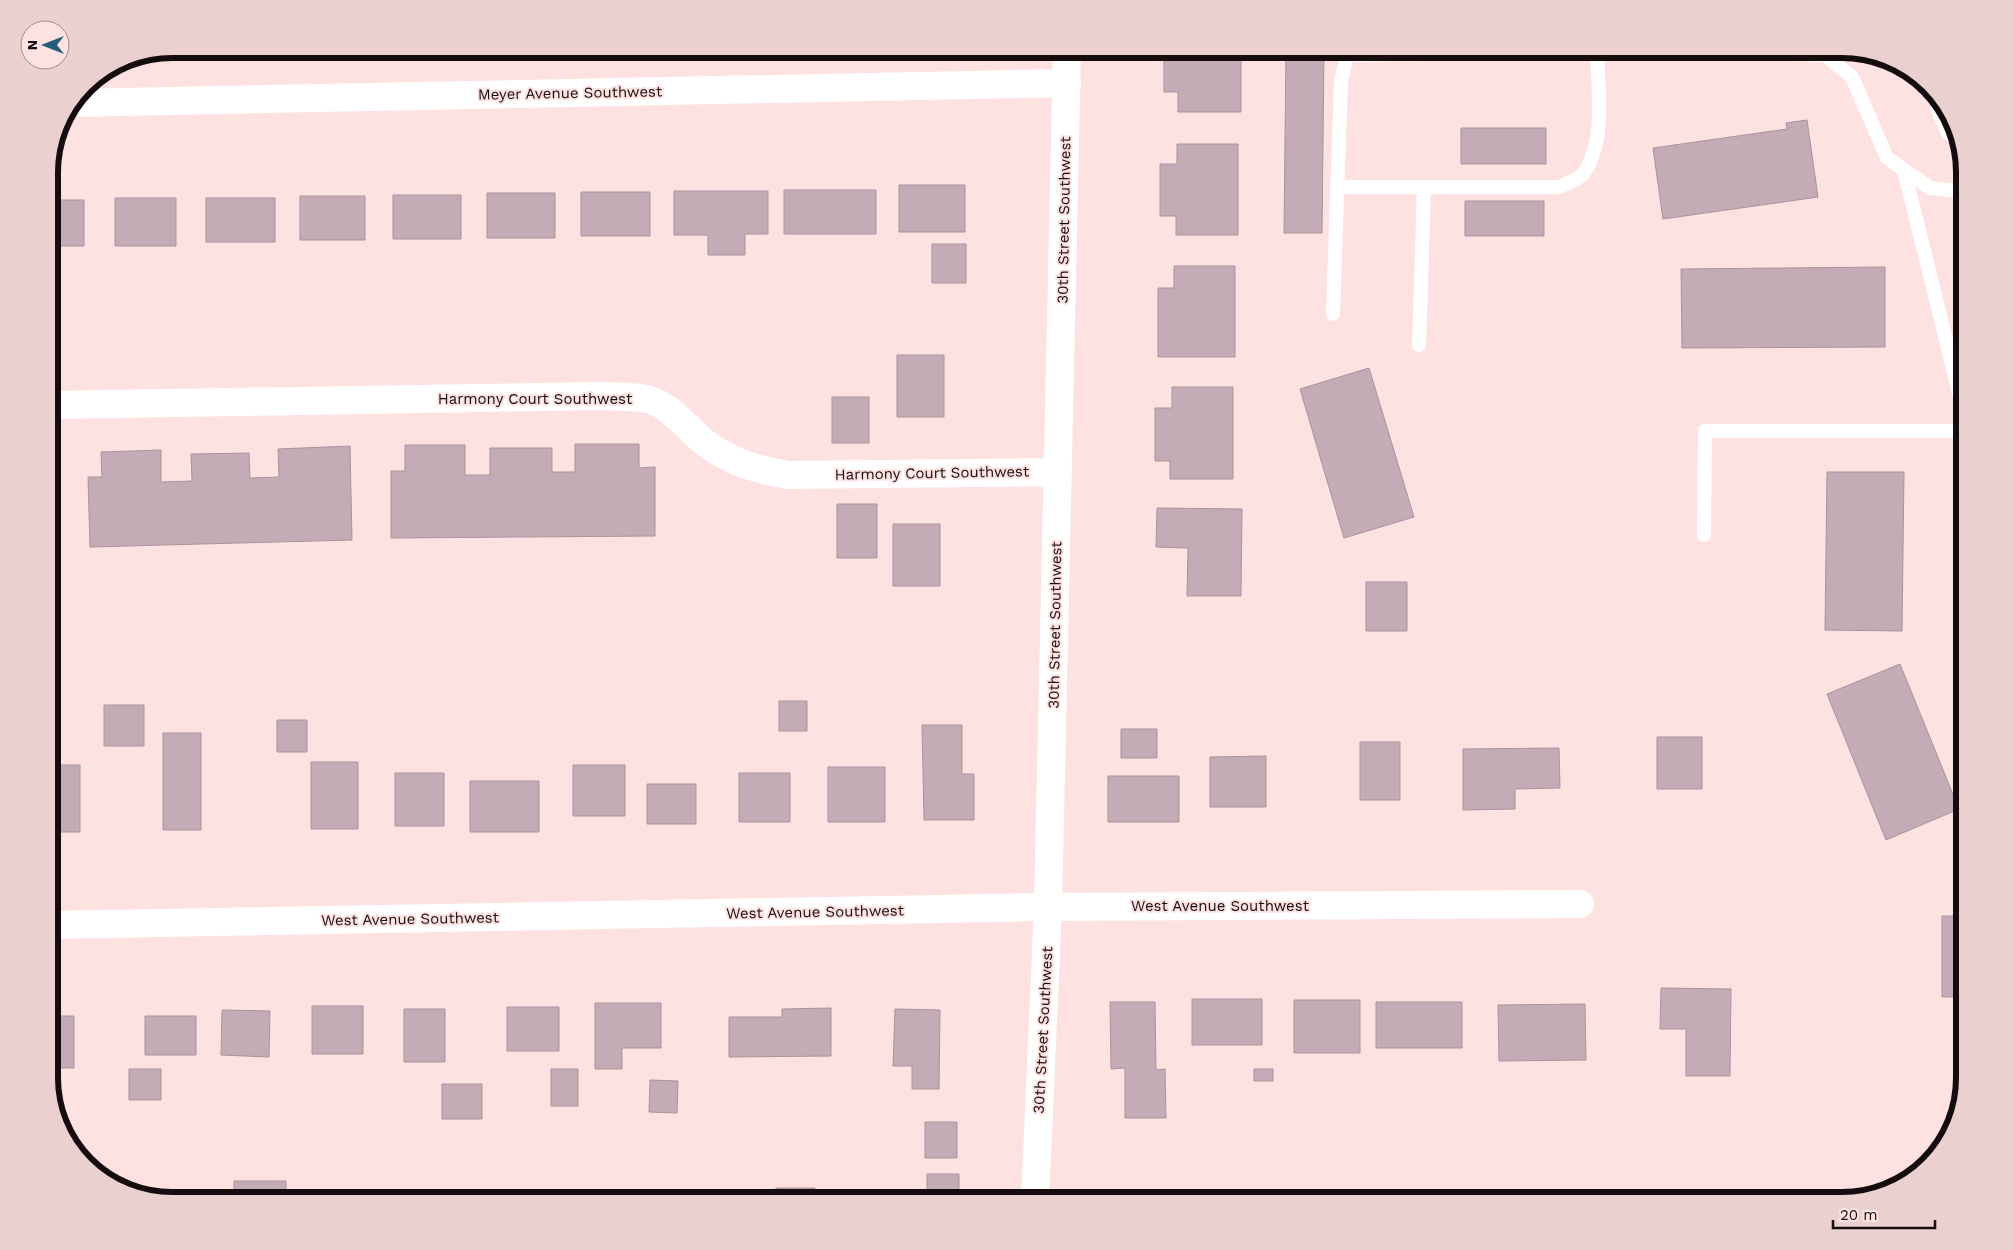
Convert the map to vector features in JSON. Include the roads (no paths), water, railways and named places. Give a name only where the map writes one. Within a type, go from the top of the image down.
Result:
[{"type":"street","name":"30th Street Southwest","points":[[1035,1192],[1048,908],[1067,58]]},
{"type":"street","name":"Meyer Avenue Southwest","points":[[80,103],[1067,83]]},
{"type":"street","name":"Harmony Court Southwest","points":[[58,405],[601,396],[648,400],[673,412],[704,442],[731,460],[754,469],[788,475],[1058,472]]},
{"type":"street","name":"West Avenue Southwest","points":[[58,925],[1048,908],[1580,904]]},
{"type":"lane","points":[[1333,314],[1341,81],[1346,58]]},
{"type":"lane","points":[[1338,187],[1559,187],[1582,176],[1596,145],[1598,117],[1597,58]]},
{"type":"lane","points":[[1830,58],[1852,77],[1887,158],[1930,188],[1955,191]]},
{"type":"lane","points":[[1904,170],[1955,377]]},
{"type":"lane","points":[[1419,345],[1424,187]]},
{"type":"lane","points":[[1704,535],[1705,431],[1955,431]]}]
